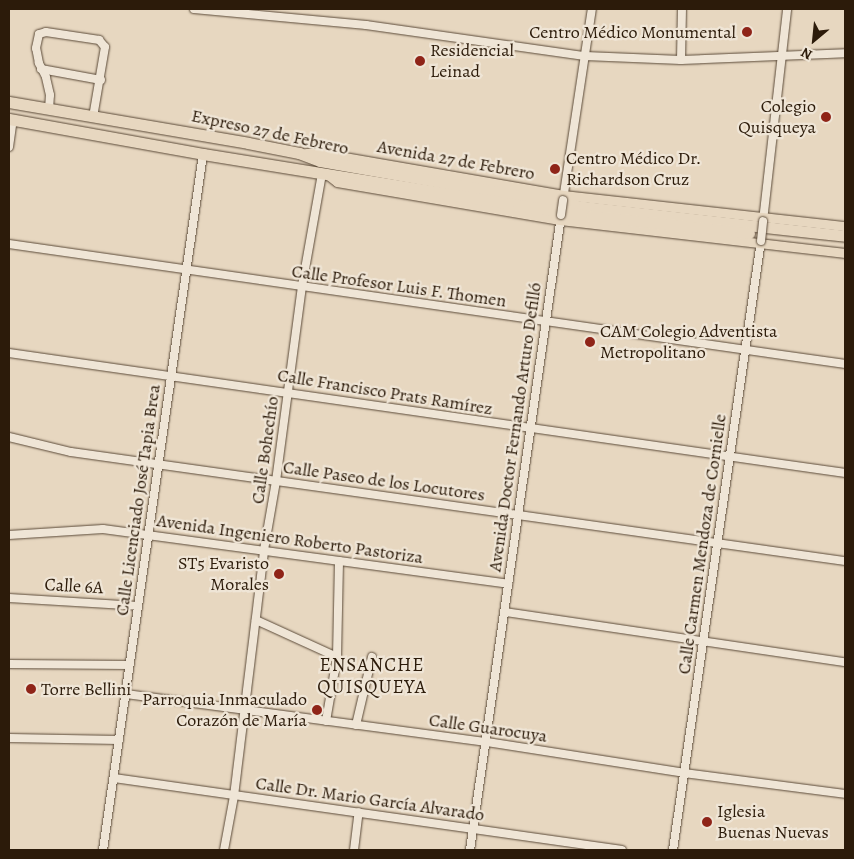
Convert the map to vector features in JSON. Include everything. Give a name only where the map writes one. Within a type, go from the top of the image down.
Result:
[{"type":"highway","name":"Expreso 27 de Febrero","points":[[9,102],[299,154],[320,161],[521,201]]},
{"type":"highway","name":"Expreso 27 de Febrero","points":[[11,119],[325,175],[521,201]]},
{"type":"highway","points":[[521,201],[845,236]]},
{"type":"highway","points":[[521,201],[592,216],[845,243]]},
{"type":"main road","name":"Avenida 27 de Febrero","points":[[299,154],[321,153],[563,198],[763,220],[845,226]]},
{"type":"main road","points":[[325,175],[337,182],[560,218],[845,253]]},
{"type":"street","points":[[194,9],[366,25],[585,56],[681,60],[845,53]]},
{"type":"street","name":"Avenida Doctor Fernando Arturo Defilló","points":[[470,850],[487,742],[560,218],[592,9]]},
{"type":"street","points":[[681,60],[682,9]]},
{"type":"street","points":[[763,220],[787,9]]},
{"type":"street","points":[[49,109],[50,95],[36,48],[39,34],[46,32],[99,40],[106,47],[93,117]]},
{"type":"street","points":[[41,69],[101,80]]},
{"type":"street","points":[[9,147],[11,119]]},
{"type":"street","name":"Calle Licenciado José Tapia Brea","points":[[103,850],[160,464],[202,154]]},
{"type":"street","name":"Calle Bohechío","points":[[224,850],[234,796],[264,550],[276,481],[302,286],[325,175]]},
{"type":"street","name":"Calle Carmen Mendoza de Cornielle","points":[[673,850],[731,455],[763,220]]},
{"type":"street","name":"Calle Profesor Luis F. Thomen","points":[[9,244],[845,364]]},
{"type":"street","name":"Calle Francisco Prats Ramírez","points":[[9,353],[531,429],[845,472]]},
{"type":"street","name":"Calle Paseo de los Locutores","points":[[9,437],[48,448],[845,561]]},
{"type":"street","name":"Avenida Ingeniero Roberto Pastoriza","points":[[9,535],[30,536],[90,529],[264,550],[508,584]]},
{"type":"street","points":[[326,722],[337,657],[339,561]]},
{"type":"street","name":"Calle 6A","points":[[9,598],[138,606]]},
{"type":"street","points":[[505,612],[845,662]]},
{"type":"street","points":[[256,620],[337,657]]},
{"type":"street","points":[[356,725],[372,657]]},
{"type":"street","points":[[9,664],[129,665]]},
{"type":"street","name":"Calle Guarocuya","points":[[126,694],[487,742],[684,773],[845,794]]},
{"type":"street","points":[[9,738],[119,740]]},
{"type":"street","name":"Calle Dr. Mario García Alvarado","points":[[114,778],[622,850]]},
{"type":"street","points":[[354,850],[359,812]]},
{"type":"place","name":"Centro Médico Monumental","points":[[747,32]]},
{"type":"place","name":"Residencial Leinad","points":[[420,61]]},
{"type":"place","name":"Colegio Quisqueya","points":[[826,117]]},
{"type":"place","name":"Centro Médico Dr. Richardson Cruz","points":[[555,169]]},
{"type":"place","name":"CAM Colegio Adventista Metropolitano","points":[[590,342]]},
{"type":"place","name":"ST5 Evaristo Morales","points":[[279,574]]},
{"type":"place","name":"Torre Bellini","points":[[31,689]]},
{"type":"place","name":"Parroquia Inmaculado Corazón de María","points":[[317,710]]},
{"type":"place","name":"Iglesia Buenas Nuevas","points":[[707,822]]},
{"type":"district","name":"ENSANCHE QUISQUEYA","points":[[372,677]]}]
